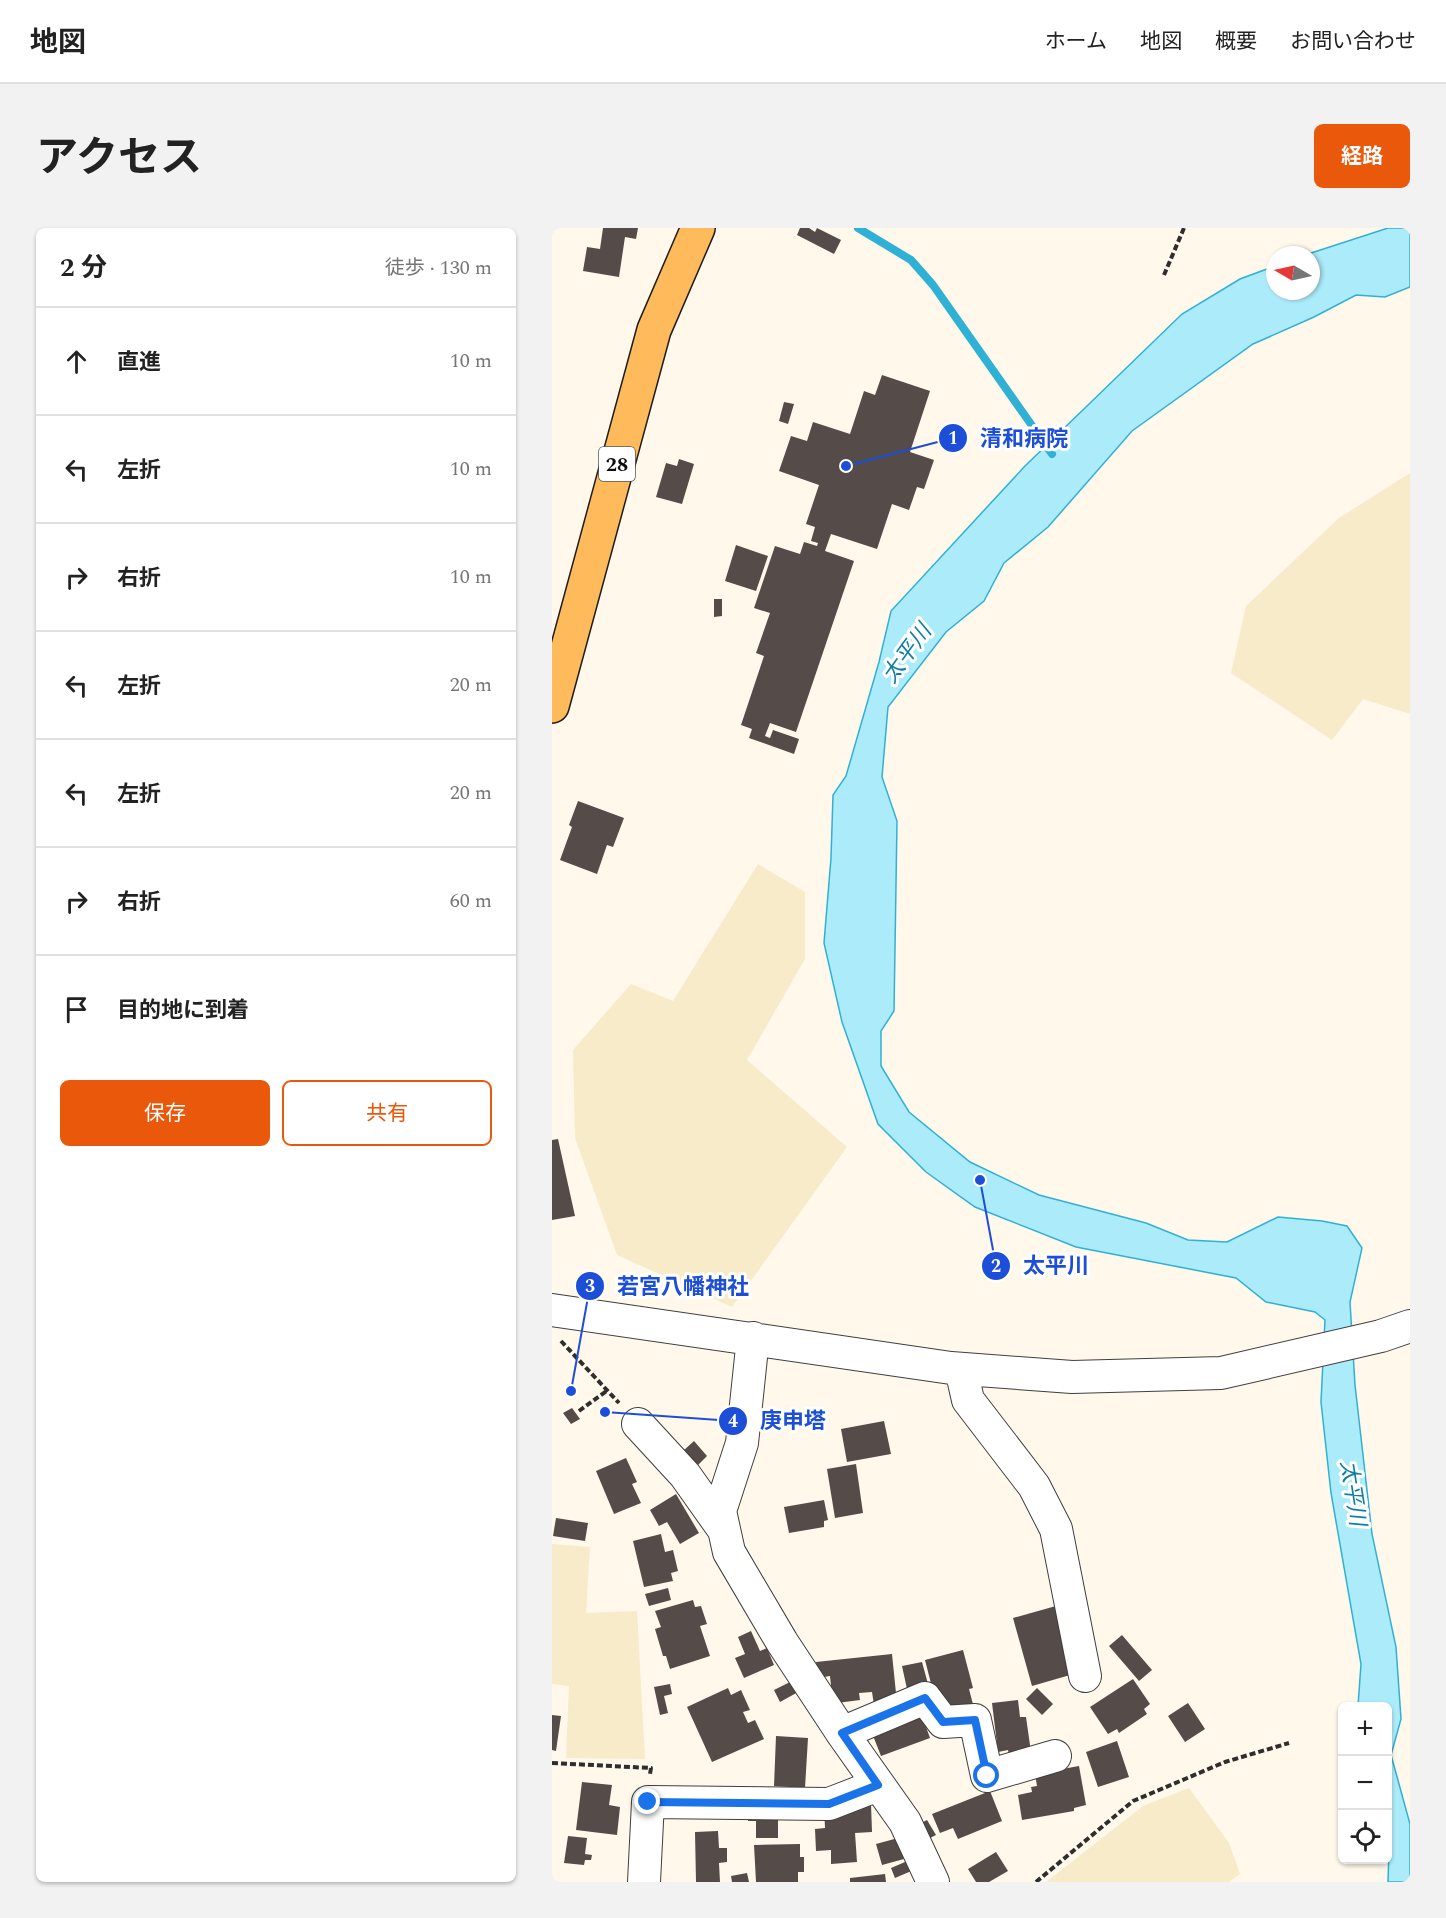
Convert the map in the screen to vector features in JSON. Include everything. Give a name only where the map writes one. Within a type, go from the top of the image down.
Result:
[{"type":"main road","name":"28","points":[[552,706],[654,330],[698,228]]},
{"type":"street","points":[[555,1324],[753,1338],[961,1369],[1072,1377],[1221,1373],[1396,1331]]},
{"type":"street","points":[[753,1338],[741,1443],[720,1511],[729,1552],[782,1642],[842,1733],[905,1822],[933,1882]]},
{"type":"street","points":[[961,1369],[968,1400],[1034,1486],[1056,1529],[1085,1676]]},
{"type":"street","points":[[638,1424],[685,1475],[724,1530]]},
{"type":"street","points":[[842,1733],[925,1698],[943,1722],[975,1720],[987,1776],[1055,1756]]},
{"type":"street","points":[[644,1882],[648,1802],[829,1804],[878,1785]]},
{"type":"path","points":[[1164,275],[1184,228]]},
{"type":"path","points":[[555,1324],[638,1424]]},
{"type":"path","points":[[579,1412],[608,1390]]},
{"type":"path","points":[[1036,1882],[1133,1801],[1225,1762],[1289,1743]]},
{"type":"path","points":[[552,1763],[651,1768],[648,1802]]},
{"type":"shaded area","points":[[1410,473],[1410,714],[1363,699],[1332,740],[1231,673],[1246,606],[1339,518]]},
{"type":"shaded area","points":[[758,864],[805,892],[805,959],[747,1060],[847,1147],[732,1307],[617,1255],[575,1138],[573,1050],[631,984],[673,1001]]},
{"type":"shaded area","points":[[552,1544],[590,1547],[586,1613],[637,1611],[645,1759],[566,1758],[569,1686],[552,1684]]},
{"type":"shaded area","points":[[1189,1788],[1229,1843],[1240,1874],[1229,1882],[1046,1882],[1143,1806]]},
{"type":"water","points":[[1388,228],[1410,228],[1410,287],[1385,297],[1356,295],[1314,317],[1253,344],[1132,431],[1048,527],[1004,563],[984,601],[946,632],[888,707],[882,777],[897,821],[894,1011],[881,1031],[881,1066],[909,1112],[970,1162],[1039,1195],[1146,1223],[1188,1240],[1227,1242],[1278,1217],[1347,1226],[1362,1248],[1350,1302],[1355,1385],[1372,1534],[1396,1647],[1401,1719],[1392,1751],[1392,1702],[1358,1702],[1361,1664],[1331,1493],[1321,1402],[1325,1320],[1315,1312],[1266,1302],[1236,1278],[1076,1247],[975,1207],[926,1172],[878,1124],[842,1022],[824,943],[831,858],[833,795],[846,776],[879,662],[891,611],[1025,466],[1182,314],[1240,279],[1266,269],[1266,300],[1320,300],[1320,250]]},
{"type":"water","points":[[1392,1759],[1410,1824],[1410,1882],[1388,1882],[1389,1864],[1392,1864]]},
{"type":"building","points":[[603,228],[638,228],[636,239],[625,237],[619,277],[583,271],[587,247],[600,249]]},
{"type":"building","points":[[800,228],[809,228],[815,232],[817,228],[841,240],[834,254],[797,235]]},
{"type":"building","points":[[882,375],[930,391],[910,452],[934,460],[924,489],[917,487],[909,510],[892,504],[877,549],[831,534],[825,551],[854,561],[796,732],[770,723],[765,736],[770,738],[773,730],[799,739],[794,754],[749,738],[752,729],[741,725],[764,656],[756,653],[770,613],[754,608],[775,546],[800,554],[804,542],[817,546],[818,543],[811,541],[815,527],[806,524],[819,485],[779,471],[791,436],[807,441],[813,422],[850,434],[864,391],[875,395]]},
{"type":"building","points":[[784,402],[794,404],[788,424],[779,421]]},
{"type":"building","points":[[679,459],[694,464],[682,504],[656,497],[666,463],[677,466]]},
{"type":"building","points":[[736,545],[768,556],[756,591],[725,581]]},
{"type":"building","points":[[714,599],[722,599],[722,616],[714,617]]},
{"type":"building","points":[[578,801],[624,818],[613,847],[607,845],[597,874],[560,860],[572,827],[569,825]]},
{"type":"building","points":[[558,1139],[575,1216],[552,1220],[552,1140]]},
{"type":"building","points":[[572,1408],[580,1419],[571,1424],[563,1413]]},
{"type":"building","points":[[884,1421],[891,1454],[847,1462],[841,1429]]},
{"type":"building","points":[[694,1441],[707,1456],[697,1466],[683,1451]]},
{"type":"building","points":[[626,1458],[637,1482],[632,1484],[641,1503],[614,1514],[596,1471]]},
{"type":"building","points":[[856,1464],[863,1513],[835,1518],[827,1469]]},
{"type":"building","points":[[676,1494],[699,1533],[680,1544],[667,1522],[659,1526],[650,1510]]},
{"type":"building","points":[[824,1500],[828,1520],[824,1521],[824,1527],[789,1533],[784,1507]]},
{"type":"building","points":[[556,1518],[588,1523],[585,1541],[553,1536]]},
{"type":"building","points":[[661,1534],[665,1552],[673,1550],[678,1571],[671,1573],[673,1581],[644,1587],[633,1541]]},
{"type":"building","points":[[668,1588],[671,1600],[649,1606],[645,1594]]},
{"type":"building","points":[[693,1600],[695,1607],[701,1606],[707,1624],[700,1626],[710,1656],[670,1669],[666,1656],[663,1656],[655,1629],[661,1627],[655,1611]]},
{"type":"building","points":[[1063,1604],[1077,1673],[1032,1686],[1013,1618]]},
{"type":"building","points":[[751,1631],[760,1651],[767,1648],[774,1665],[744,1678],[735,1658],[745,1654],[738,1637]]},
{"type":"building","points":[[1122,1635],[1152,1670],[1139,1681],[1109,1646]]},
{"type":"building","points":[[963,1650],[973,1688],[969,1689],[975,1712],[937,1707],[925,1660]]},
{"type":"building","points":[[892,1654],[897,1703],[874,1705],[872,1692],[859,1693],[860,1700],[837,1703],[836,1694],[832,1695],[830,1676],[818,1678],[816,1662]]},
{"type":"building","points":[[922,1662],[928,1684],[907,1689],[902,1666]]},
{"type":"building","points":[[1133,1679],[1150,1704],[1144,1709],[1147,1714],[1119,1733],[1117,1729],[1108,1734],[1090,1707]]},
{"type":"building","points":[[794,1680],[800,1691],[780,1702],[774,1690]]},
{"type":"building","points":[[670,1684],[672,1694],[664,1696],[668,1713],[660,1715],[654,1687]]},
{"type":"building","points":[[728,1688],[731,1695],[741,1690],[750,1710],[743,1712],[748,1723],[755,1720],[764,1739],[712,1762],[687,1707]]},
{"type":"building","points":[[1037,1688],[1053,1704],[1042,1715],[1026,1699]]},
{"type":"building","points":[[1018,1700],[1020,1717],[1026,1717],[1031,1752],[1009,1755],[1008,1750],[998,1752],[992,1703]]},
{"type":"building","points":[[1188,1703],[1205,1729],[1185,1742],[1168,1716]]},
{"type":"building","points":[[920,1710],[930,1738],[881,1756],[870,1728]]},
{"type":"building","points":[[552,1715],[561,1716],[556,1751],[552,1750]]},
{"type":"building","points":[[776,1736],[808,1738],[805,1788],[774,1786]]},
{"type":"building","points":[[1117,1741],[1129,1777],[1098,1787],[1086,1752]]},
{"type":"building","points":[[1079,1766],[1086,1805],[1074,1808],[1074,1811],[1022,1820],[1018,1795],[1032,1792],[1031,1787],[1037,1786],[1035,1774]]},
{"type":"building","points":[[582,1782],[612,1785],[609,1805],[620,1807],[617,1835],[576,1830]]},
{"type":"building","points":[[990,1791],[1002,1821],[958,1839],[953,1828],[940,1833],[932,1814]]},
{"type":"building","points":[[871,1804],[872,1832],[855,1833],[857,1862],[831,1864],[831,1850],[816,1851],[815,1829],[825,1828],[824,1806]]},
{"type":"building","points":[[748,1808],[778,1808],[778,1838],[756,1838],[756,1821],[748,1821]]},
{"type":"building","points":[[927,1820],[936,1835],[928,1839],[919,1824]]},
{"type":"building","points":[[718,1831],[719,1848],[727,1848],[727,1862],[719,1863],[720,1882],[696,1882],[695,1832]]},
{"type":"building","points":[[568,1836],[587,1838],[585,1854],[592,1855],[591,1860],[585,1860],[584,1865],[564,1863]]},
{"type":"building","points":[[898,1838],[904,1859],[882,1865],[876,1844]]},
{"type":"building","points":[[800,1844],[800,1857],[804,1857],[804,1872],[798,1872],[798,1882],[756,1882],[754,1845]]},
{"type":"building","points":[[996,1852],[1008,1871],[989,1882],[976,1882],[968,1869]]},
{"type":"building","points":[[912,1859],[916,1869],[895,1878],[891,1868]]},
{"type":"building","points":[[747,1873],[749,1882],[732,1882],[731,1876]]},
{"type":"building","points":[[885,1874],[886,1882],[850,1882],[850,1878]]},
{"type":"waterway","points":[[858,228],[911,260],[933,285],[1052,454]]},
{"type":"place","name":"清和病院","points":[[846,466]]},
{"type":"place","name":"太平川","points":[[980,1180]]},
{"type":"place","name":"若宮八幡神社","points":[[571,1391]]},
{"type":"place","name":"庚申塔","points":[[605,1412]]},
{"type":"route","points":[[648,1802],[829,1804],[878,1785],[842,1733],[925,1698],[943,1722],[975,1720],[987,1776]]}]
